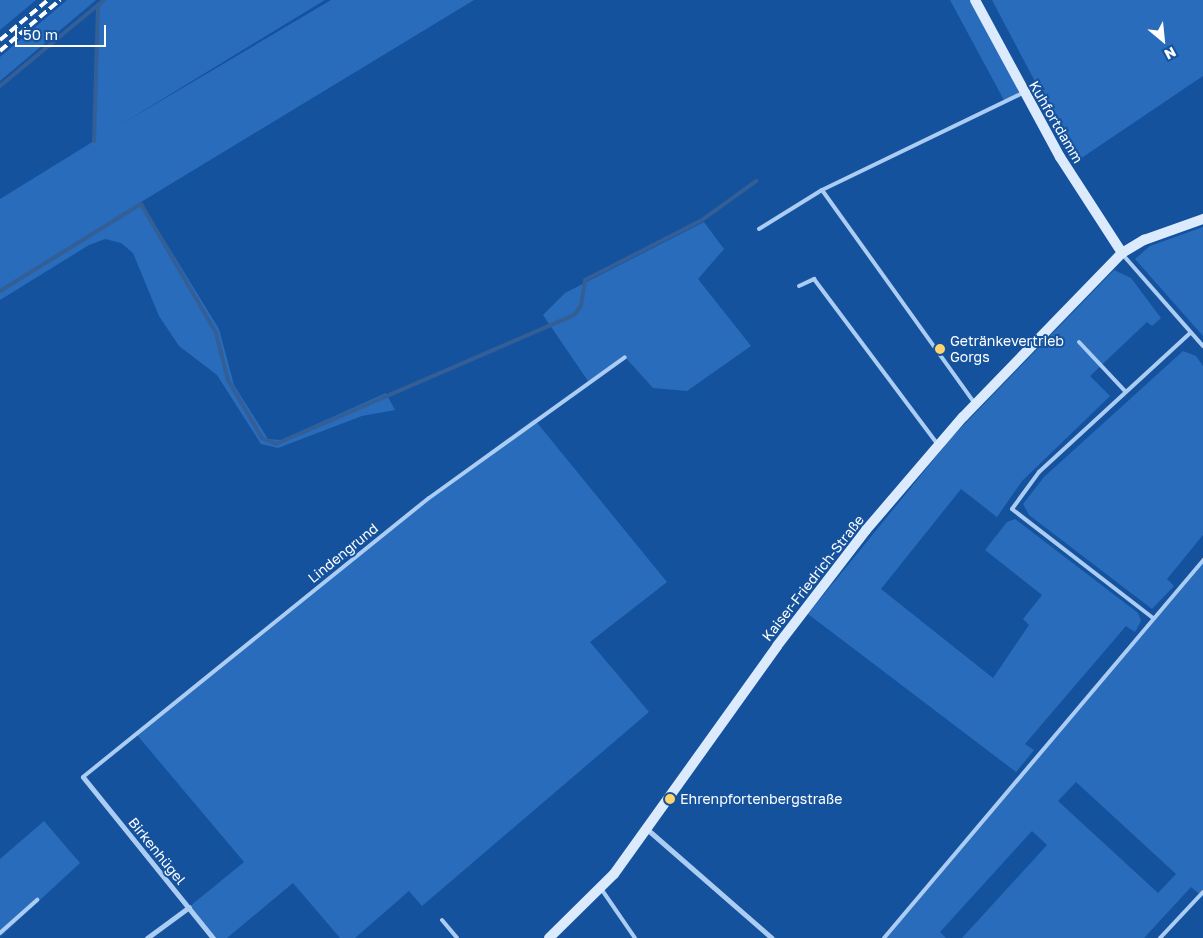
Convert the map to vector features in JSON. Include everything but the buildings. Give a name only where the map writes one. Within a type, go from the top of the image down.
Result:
[{"type":"street","name":"Kuhfortdamm","points":[[975,0],[1023,94],[1122,253]]},
{"type":"street","name":"Kaiser-Friedrich-Straße","points":[[549,938],[602,890],[648,830],[777,646],[866,530],[975,404],[1122,253],[1144,240],[1203,219]]},
{"type":"street","name":"Birkenhügel","points":[[83,777],[213,938]]},
{"type":"street","points":[[648,830],[772,938]]},
{"type":"street","points":[[147,938],[189,907]]},
{"type":"lane","points":[[759,229],[822,190],[1023,94]]},
{"type":"lane","points":[[822,190],[975,404]]},
{"type":"lane","points":[[1122,253],[1203,346]]},
{"type":"lane","points":[[799,286],[814,279],[938,445]]},
{"type":"lane","points":[[1152,618],[1012,509],[1040,472],[1125,391],[1190,333]]},
{"type":"lane","points":[[1080,342],[1125,391]]},
{"type":"lane","name":"Lindengrund","points":[[83,777],[429,498],[625,357]]},
{"type":"lane","points":[[884,938],[1152,618],[1203,560]]},
{"type":"lane","points":[[602,890],[636,938]]},
{"type":"lane","points":[[1160,938],[1203,892]]},
{"type":"lane","points":[[0,933],[37,900]]},
{"type":"lane","points":[[442,920],[457,938]]},
{"type":"shaded area","points":[[0,0],[36,0],[0,30]]},
{"type":"shaded area","points":[[67,0],[96,0],[0,81],[0,57]]},
{"type":"shaded area","points":[[104,0],[325,0],[120,125],[331,0],[474,0],[141,202],[219,329],[234,385],[268,439],[281,440],[386,393],[395,410],[362,416],[278,448],[261,444],[217,375],[179,346],[159,316],[133,253],[121,243],[105,239],[89,245],[0,300],[0,199],[94,141],[98,5]]},
{"type":"shaded area","points":[[950,0],[972,0],[1020,94],[1005,102]]},
{"type":"shaded area","points":[[992,0],[1203,0],[1203,76],[1077,161]]},
{"type":"shaded area","points":[[704,222],[724,249],[698,279],[751,346],[687,391],[653,388],[625,357],[590,384],[543,315],[565,293]]},
{"type":"shaded area","points":[[1203,227],[1203,336],[1135,259],[1150,246]]},
{"type":"shaded area","points":[[1114,270],[1131,278],[1161,318],[1152,326],[1147,322],[1090,376],[1110,396],[1022,481],[997,517],[961,489],[881,589],[993,678],[1029,625],[1023,619],[1042,595],[985,550],[1007,522],[1015,519],[1138,613],[1141,621],[1135,632],[1126,626],[1025,744],[1034,750],[1016,772],[808,614],[952,437]]},
{"type":"shaded area","points":[[1183,351],[1196,356],[1203,366],[1203,535],[1167,579],[1174,586],[1152,609],[1029,515],[1023,504],[1044,477]]},
{"type":"shaded area","points":[[534,419],[667,582],[590,642],[649,712],[422,906],[409,891],[355,938],[340,938],[293,883],[227,938],[213,938],[189,907],[244,862],[137,735],[429,498]]},
{"type":"shaded area","points":[[1203,560],[1203,897],[1191,887],[1144,938],[962,938],[1047,845],[1032,831],[940,932],[946,938],[884,938]],"holes":[[[1076,782],[1176,874],[1158,893],[1058,801]]]},
{"type":"shaded area","points":[[44,821],[80,863],[0,937],[0,859]]},
{"type":"waterway","points":[[0,86],[104,0]]},
{"type":"waterway","points":[[94,141],[98,5]]},
{"type":"waterway","points":[[0,291],[141,204],[216,333],[228,380],[262,438],[276,444],[574,315],[581,306],[585,280],[702,220],[756,181]]},
{"type":"railway","points":[[0,40],[48,0]]},
{"type":"railway","points":[[0,51],[60,0]]},
{"type":"place","name":"Getränkevertrieb Gorgs","points":[[940,349]]},
{"type":"place","name":"Ehrenpfortenbergstraße","points":[[670,799]]}]
